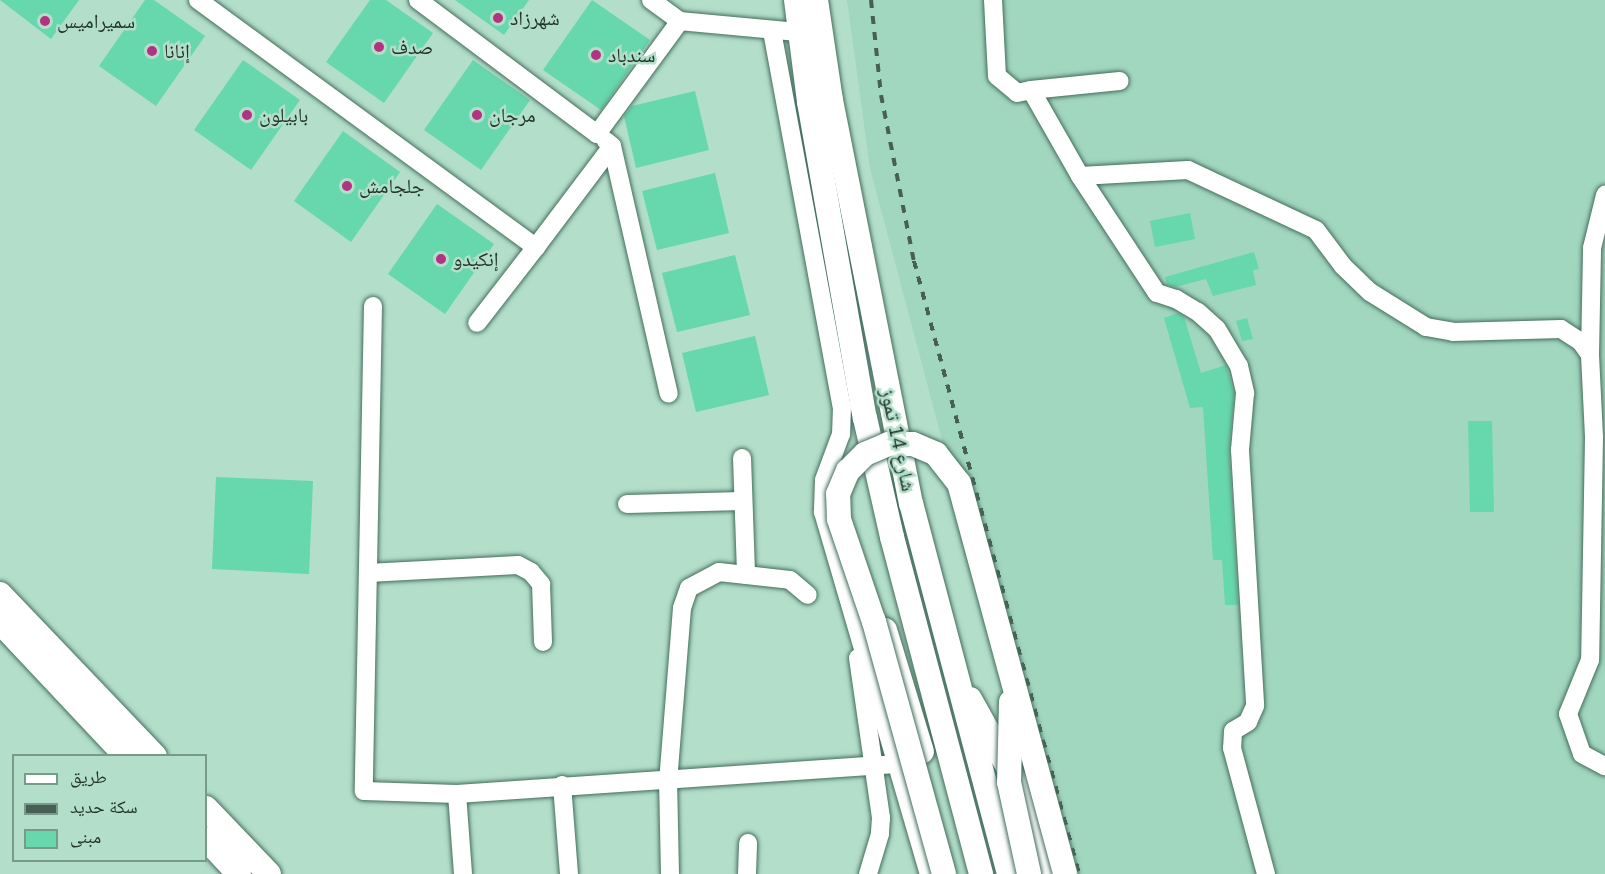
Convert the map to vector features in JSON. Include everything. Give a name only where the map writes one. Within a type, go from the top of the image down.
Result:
[{"type":"main road","name":"شارع 14 تموز","points":[[796,0],[799,32],[865,418],[892,537],[981,874]]},
{"type":"main road","name":"شارع 14 تموز","points":[[816,0],[831,100],[892,412],[948,651],[1009,874]]},
{"type":"main road","points":[[944,874],[879,638],[850,558],[837,507],[848,471],[865,454],[888,444],[913,444],[936,454],[953,472],[961,489],[1065,874]]},
{"type":"main road","points":[[892,537],[908,648],[968,874]]},
{"type":"main road","points":[[850,558],[894,649],[955,874]]},
{"type":"main road","points":[[0,594],[153,754]]},
{"type":"main road","points":[[0,622],[124,754]]},
{"type":"main road","points":[[1004,648],[1010,682],[1009,782],[1029,874]]},
{"type":"main road","points":[[948,651],[962,684],[1012,770],[1035,827],[1047,874]]},
{"type":"main road","points":[[207,809],[269,874]]},
{"type":"main road","points":[[207,840],[239,874]]},
{"type":"street","points":[[198,0],[536,247]]},
{"type":"street","points":[[418,0],[612,146],[669,394]]},
{"type":"street","points":[[651,0],[680,21],[799,32]]},
{"type":"street","points":[[993,0],[997,76],[1017,93],[1120,81]]},
{"type":"street","points":[[597,134],[680,21]]},
{"type":"street","points":[[772,31],[842,407],[841,434],[824,480],[823,512],[899,764],[928,874]]},
{"type":"street","points":[[1031,90],[1080,176],[1157,293],[1198,312],[1217,329],[1239,366],[1245,393],[1240,450],[1255,706],[1248,722],[1233,731],[1232,748],[1266,874]]},
{"type":"street","points":[[477,323],[612,146]]},
{"type":"street","points":[[1080,176],[1188,170],[1316,230],[1342,266],[1370,292],[1426,327],[1453,332],[1560,329],[1581,342],[1590,355]]},
{"type":"street","points":[[1605,195],[1590,355],[1594,438],[1590,660],[1568,714],[1569,726],[1582,754],[1605,766]]},
{"type":"street","points":[[373,306],[364,791],[457,794],[562,785],[668,782],[899,764]]},
{"type":"street","points":[[742,458],[746,575]]},
{"type":"street","points":[[627,504],[743,501]]},
{"type":"street","points":[[368,573],[518,565],[531,572],[541,584],[543,642]]},
{"type":"street","points":[[670,874],[668,782],[686,595],[693,583],[719,572],[790,580],[808,595]]},
{"type":"street","points":[[856,647],[875,766],[880,834],[868,874]]},
{"type":"street","points":[[562,785],[569,874]]},
{"type":"street","points":[[457,794],[463,874]]},
{"type":"street","points":[[747,874],[748,843]]},
{"type":"shaded area","points":[[847,0],[1605,0],[1605,874],[1057,874],[870,168]]},
{"type":"building","name":"سميراميس","points":[[0,0],[79,0],[51,39]]},
{"type":"building","name":"إنانا","points":[[145,0],[154,0],[205,36],[156,106],[99,66]]},
{"type":"building","name":"صدف","points":[[370,0],[386,0],[433,33],[384,103],[326,62]]},
{"type":"building","name":"شهرزاد","points":[[455,0],[529,0],[504,35]]},
{"type":"building","name":"سندباد","points":[[592,0],[650,40],[601,110],[543,70]]},
{"type":"building","name":"بابيلون","points":[[243,60],[300,100],[251,170],[194,130]]},
{"type":"building","name":"مرجان","points":[[473,60],[530,100],[481,170],[424,130]]},
{"type":"building","points":[[695,91],[709,150],[636,168],[624,116],[632,106]]},
{"type":"building","name":"جلجامش","points":[[343,131],[400,172],[351,242],[294,201]]},
{"type":"building","points":[[715,173],[729,233],[657,250],[642,191]]},
{"type":"building","name":"إنكيدو","points":[[437,204],[494,244],[445,314],[388,274]]},
{"type":"building","points":[[1190,213],[1195,239],[1155,247],[1150,221]]},
{"type":"building","points":[[1254,252],[1259,269],[1253,270],[1256,285],[1213,296],[1206,279],[1175,287],[1167,284],[1165,277]]},
{"type":"building","points":[[735,255],[750,315],[677,332],[662,273]]},
{"type":"building","points":[[1178,313],[1184,317],[1201,373],[1226,365],[1234,394],[1229,451],[1238,605],[1225,605],[1222,560],[1213,560],[1203,407],[1190,408],[1164,318]]},
{"type":"building","points":[[1247,318],[1253,339],[1242,341],[1236,321]]},
{"type":"building","points":[[755,336],[769,395],[696,412],[682,353]]},
{"type":"building","points":[[1468,421],[1492,421],[1494,512],[1470,512]]},
{"type":"building","points":[[216,477],[313,481],[309,574],[212,569]]},
{"type":"railway","points":[[871,0],[881,95],[914,261],[1079,874]]},
{"type":"place","name":"شهرزاد","points":[[498,18]]},
{"type":"place","name":"سميراميس","points":[[45,21]]},
{"type":"place","name":"صدف","points":[[379,47]]},
{"type":"place","name":"إنانا","points":[[152,51]]},
{"type":"place","name":"سندباد","points":[[596,55]]},
{"type":"place","name":"بابيلون","points":[[247,115]]},
{"type":"place","name":"مرجان","points":[[477,115]]},
{"type":"place","name":"جلجامش","points":[[347,186]]},
{"type":"place","name":"إنكيدو","points":[[441,259]]}]
